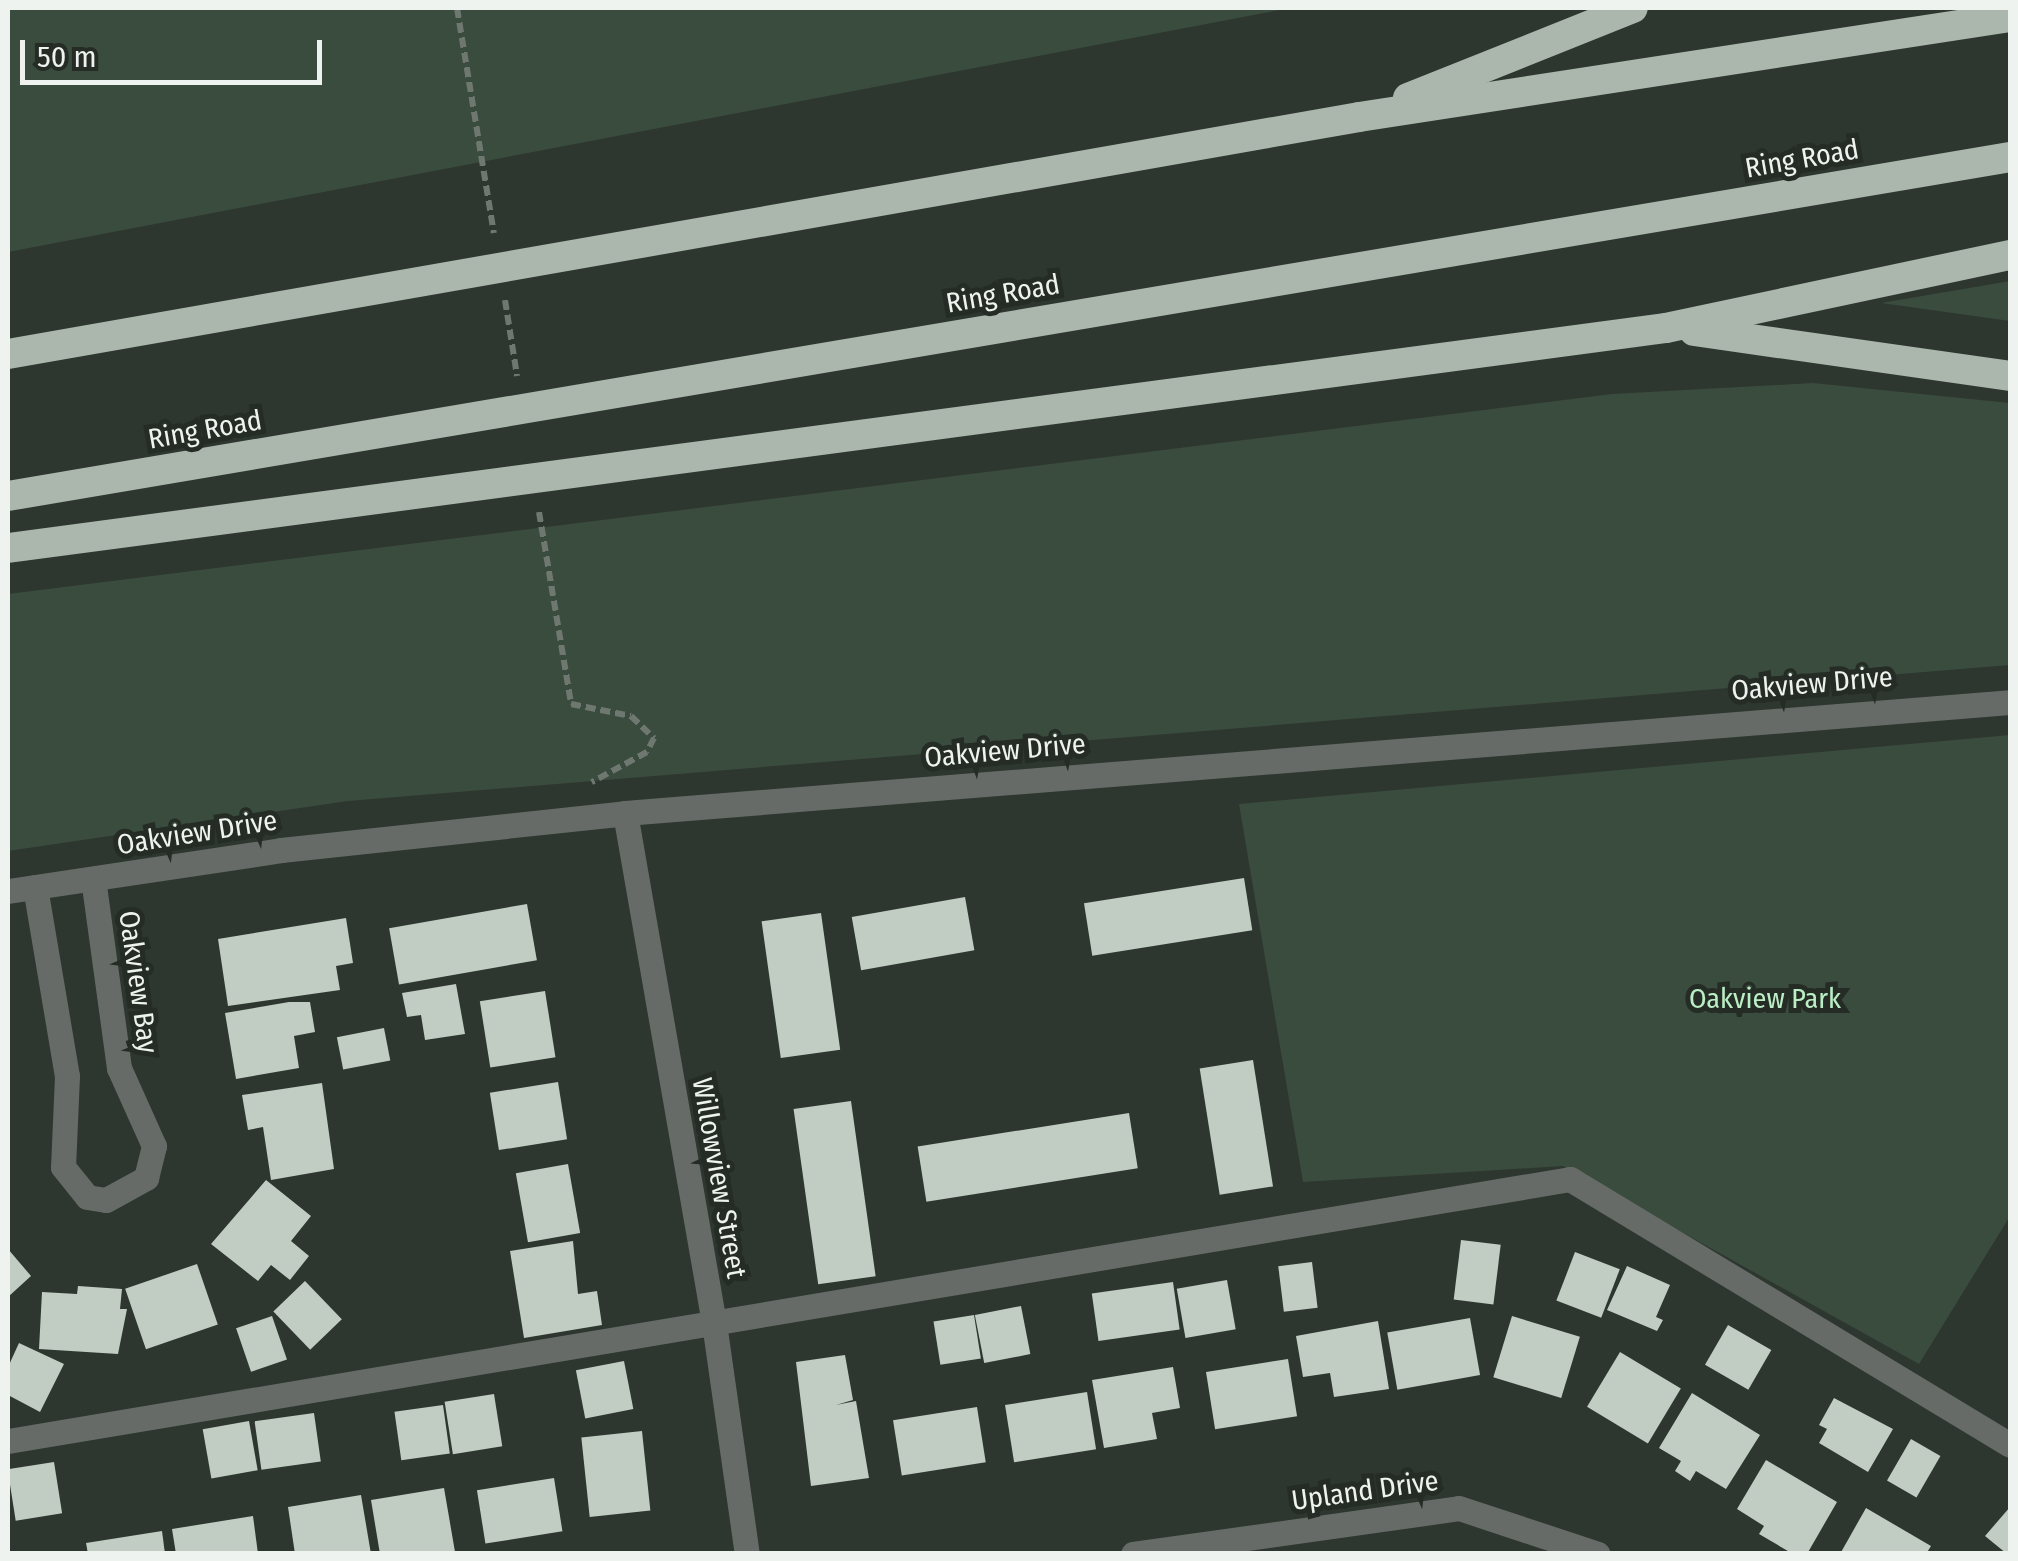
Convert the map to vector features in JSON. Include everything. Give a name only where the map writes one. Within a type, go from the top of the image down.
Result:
[{"type":"highway","points":[[1359,117],[1632,8]]},
{"type":"highway","points":[[8,354],[1359,117],[2010,17]]},
{"type":"highway","name":"Ring Road","points":[[8,496],[2010,157]]},
{"type":"highway","points":[[8,548],[1666,328],[2010,255]]},
{"type":"highway","points":[[1666,328],[2010,376]]},
{"type":"street","name":"Oakview Drive","points":[[8,890],[282,850],[625,813],[2010,702]]},
{"type":"street","name":"Willowview Street","points":[[625,813],[714,1323],[748,1554]]},
{"type":"street","name":"Oakview Bay","points":[[35,887],[67,1076],[63,1167],[88,1197],[106,1200],[146,1178],[154,1146],[119,1068],[93,879]]},
{"type":"street","points":[[8,1441],[1570,1179],[2010,1446]]},
{"type":"street","name":"Upland Drive","points":[[1133,1554],[1458,1508],[1598,1554]]},
{"type":"path","points":[[457,8],[495,242]]},
{"type":"path","points":[[502,281],[518,379]]},
{"type":"path","points":[[537,496],[570,704],[632,716],[654,738],[647,752],[584,786],[588,818]]},
{"type":"green space","points":[[8,8],[1290,8],[8,252]]},
{"type":"green space","points":[[2010,281],[2010,321],[1881,303]]},
{"type":"green space","points":[[1813,383],[2010,403],[2010,665],[348,801],[8,851],[8,594],[1612,394]]},
{"type":"green space","name":"Oakview Park","points":[[2010,735],[2010,1216],[1919,1364],[1563,1166],[1303,1182],[1239,804]]},
{"type":"building","points":[[1244,878],[1252,930],[1092,956],[1084,903]]},
{"type":"building","points":[[965,897],[974,950],[861,970],[852,917]]},
{"type":"building","points":[[527,904],[537,960],[399,984],[389,928]]},
{"type":"building","points":[[821,913],[840,1050],[781,1058],[762,921]]},
{"type":"building","points":[[346,918],[353,963],[336,966],[340,990],[228,1006],[218,939]]},
{"type":"building","points":[[456,984],[465,1034],[425,1040],[421,1015],[407,1017],[402,993]]},
{"type":"building","points":[[545,991],[555,1057],[490,1067],[480,1001]]},
{"type":"building","points":[[310,1002],[315,1032],[294,1036],[299,1068],[236,1079],[225,1013]]},
{"type":"building","points":[[384,1028],[390,1060],[343,1070],[337,1037]]},
{"type":"building","points":[[1253,1060],[1273,1186],[1220,1195],[1200,1068]]},
{"type":"building","points":[[558,1082],[567,1139],[499,1150],[490,1093]]},
{"type":"building","points":[[322,1083],[334,1169],[271,1180],[263,1127],[248,1130],[242,1095]]},
{"type":"building","points":[[851,1101],[876,1276],[818,1284],[794,1109]]},
{"type":"building","points":[[1129,1113],[1138,1168],[926,1202],[918,1146]]},
{"type":"building","points":[[568,1164],[580,1233],[528,1242],[516,1173]]},
{"type":"building","points":[[266,1180],[311,1216],[291,1241],[309,1256],[290,1280],[271,1265],[258,1281],[211,1244]]},
{"type":"building","points":[[1461,1240],[1501,1245],[1493,1304],[1454,1300]]},
{"type":"building","points":[[573,1241],[578,1294],[597,1291],[602,1325],[524,1338],[510,1251]]},
{"type":"building","points":[[8,1249],[31,1276],[8,1297]]},
{"type":"building","points":[[1575,1252],[1620,1269],[1601,1318],[1556,1301]]},
{"type":"building","points":[[1312,1262],[1318,1308],[1284,1312],[1278,1266]]},
{"type":"building","points":[[197,1264],[218,1325],[146,1349],[125,1289]]},
{"type":"building","points":[[1627,1266],[1670,1285],[1656,1317],[1663,1320],[1657,1331],[1607,1310]]},
{"type":"building","points":[[1227,1280],[1236,1329],[1185,1338],[1177,1289]]},
{"type":"building","points":[[305,1281],[342,1319],[310,1350],[273,1312]]},
{"type":"building","points":[[1173,1282],[1180,1330],[1098,1341],[1092,1293]]},
{"type":"building","points":[[78,1286],[122,1289],[120,1309],[127,1309],[118,1354],[39,1349],[42,1292],[77,1294]]},
{"type":"building","points":[[1021,1306],[1030,1354],[984,1363],[975,1315]]},
{"type":"building","points":[[974,1315],[981,1358],[940,1365],[934,1321]]},
{"type":"building","points":[[272,1316],[287,1359],[251,1372],[236,1328]]},
{"type":"building","points":[[1512,1316],[1580,1337],[1561,1398],[1493,1377]]},
{"type":"building","points":[[1470,1318],[1480,1375],[1397,1390],[1387,1333]]},
{"type":"building","points":[[1378,1321],[1389,1389],[1334,1397],[1330,1373],[1303,1377],[1296,1336]]},
{"type":"building","points":[[1728,1325],[1771,1350],[1748,1390],[1705,1365]]},
{"type":"building","points":[[19,1343],[64,1364],[40,1412],[8,1395],[8,1367]]},
{"type":"building","points":[[1620,1352],[1681,1389],[1648,1443],[1587,1407]]},
{"type":"building","points":[[845,1355],[853,1400],[836,1405],[856,1401],[869,1478],[811,1486],[796,1362]]},
{"type":"building","points":[[1288,1359],[1297,1416],[1215,1429],[1206,1372]]},
{"type":"building","points":[[624,1361],[633,1409],[585,1418],[576,1370]]},
{"type":"building","points":[[1173,1367],[1180,1408],[1152,1413],[1157,1439],[1104,1448],[1092,1380]]},
{"type":"building","points":[[1087,1392],[1096,1449],[1014,1462],[1005,1405]]},
{"type":"building","points":[[1692,1393],[1760,1435],[1726,1489],[1696,1471],[1690,1481],[1675,1471],[1681,1461],[1659,1448]]},
{"type":"building","points":[[494,1394],[502,1446],[453,1454],[445,1402]]},
{"type":"building","points":[[1834,1398],[1893,1429],[1868,1472],[1819,1443],[1827,1429],[1819,1425]]},
{"type":"building","points":[[443,1405],[450,1454],[401,1460],[394,1412]]},
{"type":"building","points":[[977,1407],[986,1462],[902,1476],[893,1420]]},
{"type":"building","points":[[314,1413],[321,1462],[261,1470],[255,1421]]},
{"type":"building","points":[[249,1421],[258,1470],[211,1478],[203,1429]]},
{"type":"building","points":[[642,1431],[650,1511],[590,1517],[581,1437]]},
{"type":"building","points":[[1911,1439],[1940,1456],[1916,1498],[1887,1481]]},
{"type":"building","points":[[1766,1460],[1837,1502],[1807,1554],[1793,1554],[1759,1534],[1764,1526],[1737,1509]]},
{"type":"building","points":[[54,1462],[62,1513],[16,1521],[8,1469]]},
{"type":"building","points":[[554,1478],[562,1531],[485,1544],[477,1490]]},
{"type":"building","points":[[444,1488],[455,1552],[380,1554],[371,1500]]},
{"type":"building","points":[[361,1495],[371,1554],[295,1554],[288,1507]]},
{"type":"building","points":[[2010,1507],[2010,1554],[2007,1554],[1985,1536]]},
{"type":"building","points":[[1866,1508],[1931,1546],[1926,1554],[1840,1554]]},
{"type":"building","points":[[253,1516],[258,1554],[176,1554],[172,1529]]},
{"type":"building","points":[[162,1531],[165,1554],[88,1554],[86,1543]]}]
